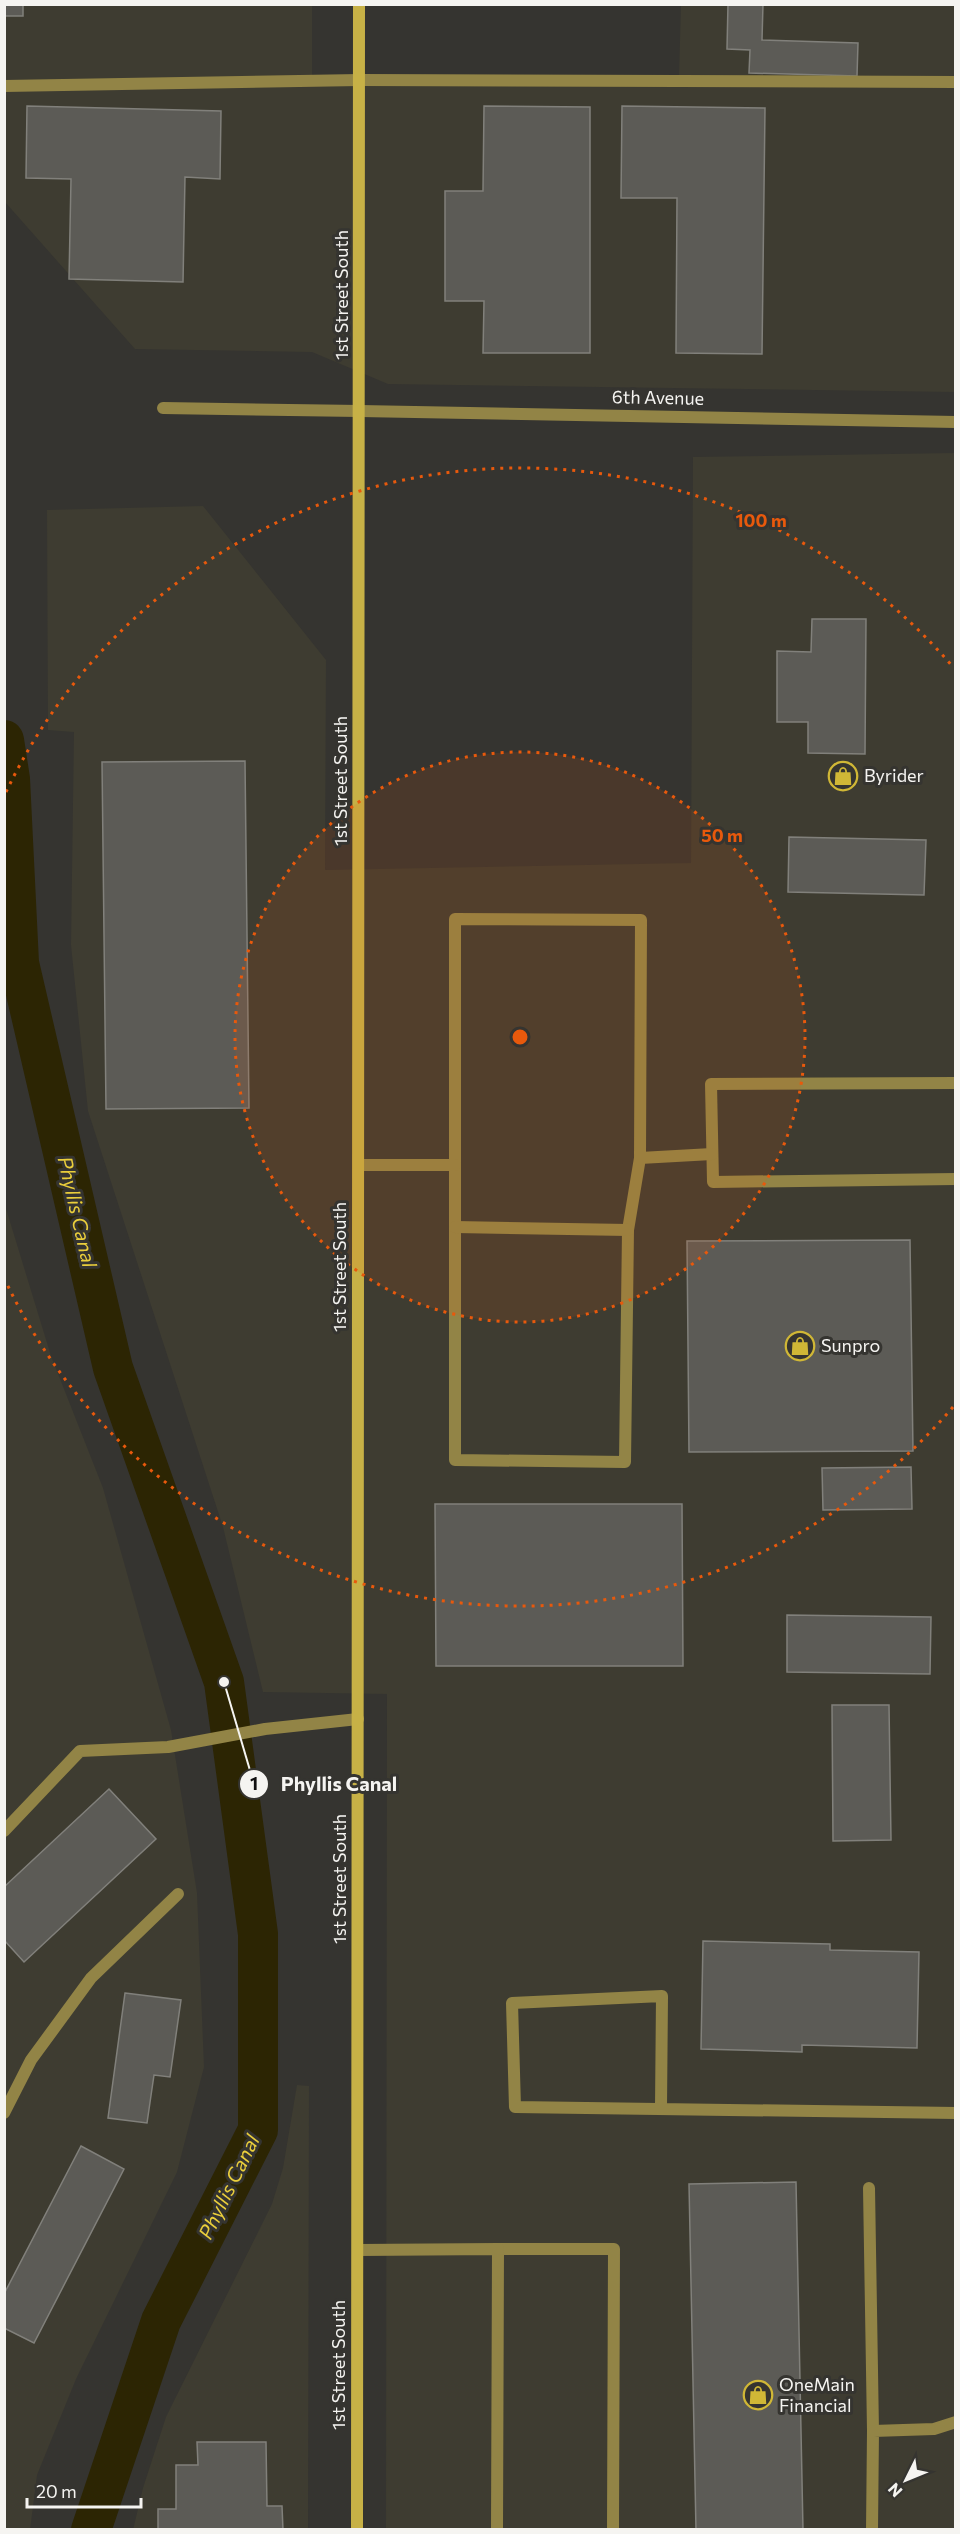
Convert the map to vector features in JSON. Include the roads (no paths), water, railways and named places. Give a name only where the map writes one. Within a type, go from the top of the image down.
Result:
[{"type":"street","name":"1st Street South","points":[[357,2529],[360,4]]},
{"type":"street","points":[[4,86],[360,80],[956,82]]},
{"type":"street","name":"6th Avenue","points":[[163,408],[956,422]]},
{"type":"street","points":[[455,919],[641,920],[640,1158],[628,1230],[625,1462],[455,1460],[455,1165],[455,919]]},
{"type":"street","points":[[956,1083],[711,1084],[713,1182],[956,1179]]},
{"type":"street","points":[[640,1158],[712,1154]]},
{"type":"street","points":[[358,1165],[455,1165]]},
{"type":"street","points":[[455,1227],[628,1230]]},
{"type":"street","points":[[4,1831],[80,1751],[168,1747],[265,1729],[358,1719]]},
{"type":"street","points":[[4,2113],[32,2060],[91,1978],[178,1894]]},
{"type":"street","points":[[661,2108],[662,1996],[512,2003],[514,2107],[956,2113]]},
{"type":"street","points":[[868,2188],[873,2431],[872,2529]]},
{"type":"street","points":[[497,2529],[498,2249]]},
{"type":"street","points":[[358,2250],[614,2249],[613,2529]]},
{"type":"street","points":[[873,2431],[934,2429],[956,2422]]},
{"type":"waterway","name":"Phyllis Canal","points":[[4,740],[10,779],[19,963],[113,1368],[224,1682],[258,1934],[258,2130],[161,2321],[91,2530]]},
{"type":"place","name":"Byrider","points":[[843,776]]},
{"type":"place","name":"Sunpro","points":[[800,1346]]},
{"type":"place","name":"Phyllis Canal","points":[[224,1682]]},
{"type":"place","name":"OneMain Financial","points":[[758,2395]]}]
